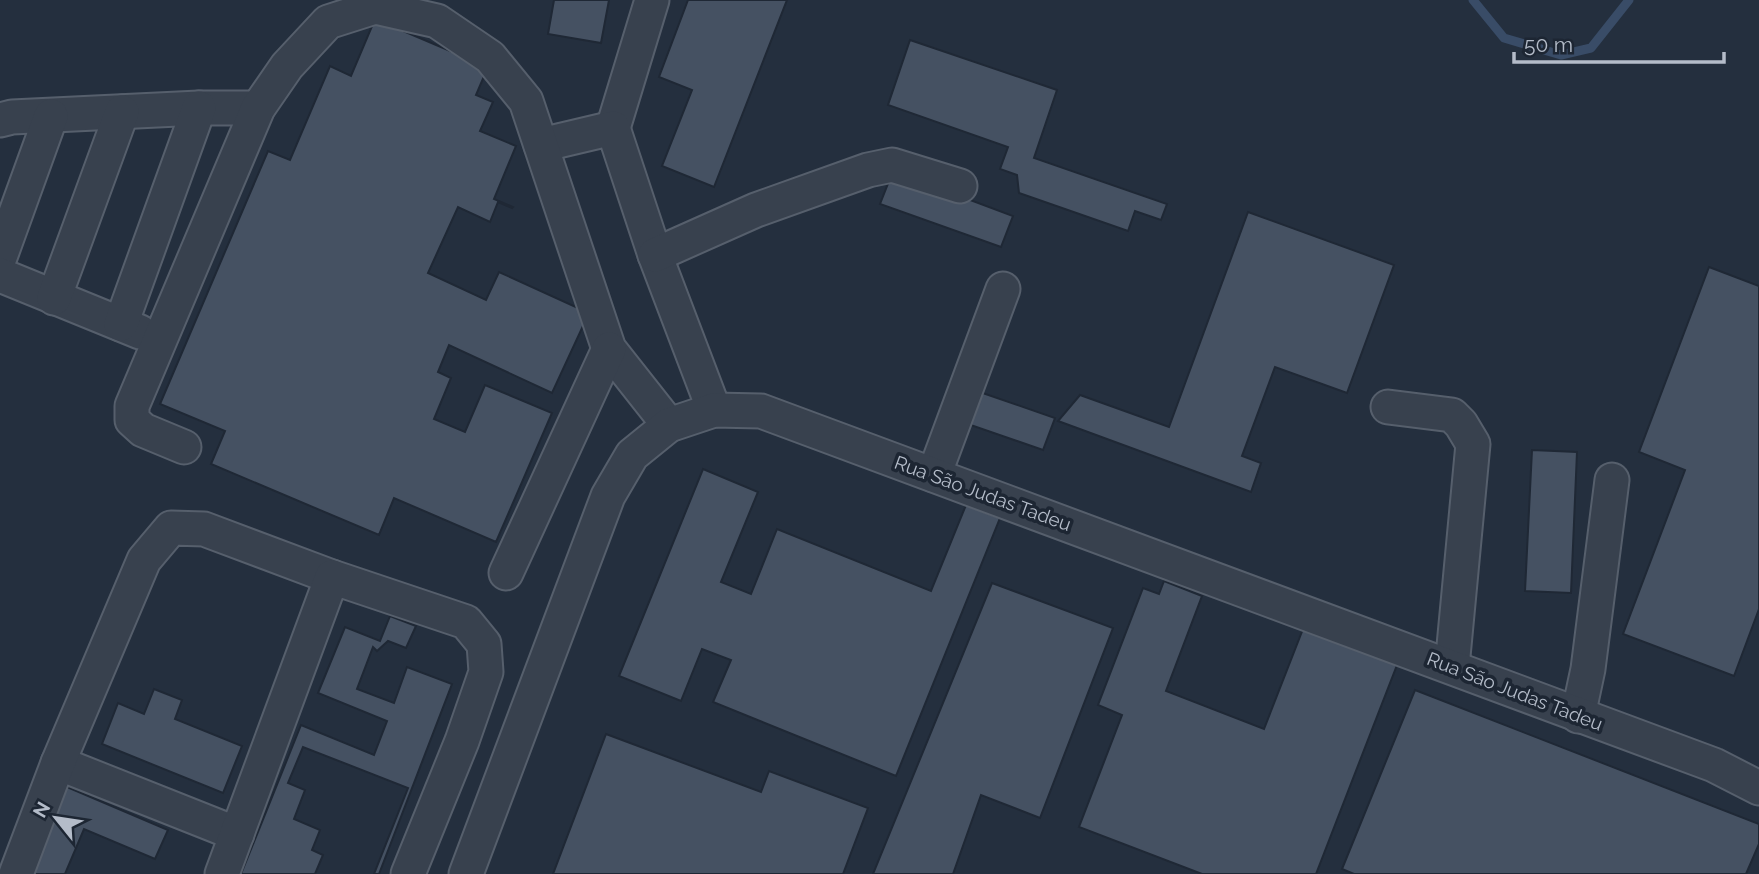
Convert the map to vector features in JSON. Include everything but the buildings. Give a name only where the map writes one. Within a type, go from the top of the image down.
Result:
[{"type":"street","points":[[652,0],[613,128],[655,255],[713,410]]},
{"type":"street","points":[[184,447],[143,430],[132,420],[132,406],[258,108],[287,66],[328,22],[375,7],[437,21],[490,57],[526,101],[609,349],[669,425]]},
{"type":"street","points":[[0,120],[199,108],[258,108]]},
{"type":"street","points":[[121,324],[199,108]]},
{"type":"street","points":[[54,298],[121,112]]},
{"type":"street","points":[[0,257],[51,116]]},
{"type":"street","points":[[541,145],[613,128]]},
{"type":"street","points":[[655,255],[755,210],[892,164],[960,186]]},
{"type":"street","points":[[0,275],[161,341]]},
{"type":"street","points":[[934,475],[1003,289]]},
{"type":"street","points":[[506,573],[609,349]]},
{"type":"street","points":[[1388,407],[1452,415],[1473,444],[1452,667]]},
{"type":"street","name":"Rua São Judas Tadeu","points":[[466,874],[608,496],[632,455],[669,425],[713,410],[761,411],[1714,765],[1759,788]]},
{"type":"street","points":[[1578,716],[1588,669],[1612,480]]},
{"type":"street","points":[[16,874],[58,763],[144,560],[171,528],[204,529],[332,577],[466,622],[484,644],[486,672],[462,741],[408,874]]},
{"type":"street","points":[[222,874],[332,577]]},
{"type":"street","points":[[58,763],[237,834]]},
{"type":"waterway","points":[[1473,0],[1504,38],[1561,55],[1591,48],[1629,0]]}]
